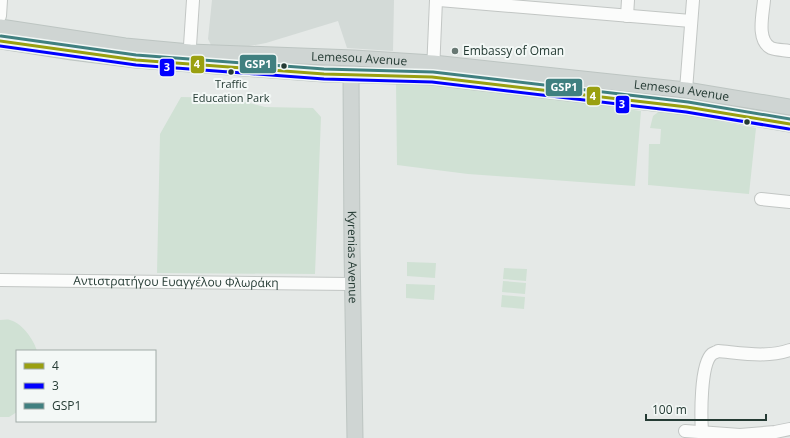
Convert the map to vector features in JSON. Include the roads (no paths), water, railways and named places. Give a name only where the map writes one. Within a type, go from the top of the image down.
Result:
[{"type":"main road","name":"Lemesou Avenue","points":[[0,27],[125,46],[190,58],[351,75],[433,70],[686,90],[790,108]]},
{"type":"main road","name":"Lemesou Avenue","points":[[0,41],[136,60],[190,58],[354,58],[680,106],[790,124]]},
{"type":"main road","name":"Kyrenias Avenue","points":[[351,75],[352,284],[355,438]]},
{"type":"street","points":[[0,16],[1,0]]},
{"type":"street","points":[[190,58],[193,0]]},
{"type":"street","points":[[433,70],[437,0],[562,5],[627,16],[692,21]]},
{"type":"street","points":[[627,16],[628,0]]},
{"type":"street","points":[[686,90],[693,0]]},
{"type":"street","points":[[764,0],[762,37],[771,48],[790,51]]},
{"type":"street","points":[[761,199],[790,202]]},
{"type":"street","name":"Αντιστρατήγου Ευαγγέλου Φλωράκη","points":[[0,280],[352,284]]},
{"type":"street","points":[[702,432],[701,406],[705,369],[708,359],[713,353],[718,351],[761,355],[790,350]]},
{"type":"street","points":[[685,431],[740,435],[790,429]]},
{"type":"place","name":"Embassy of Oman","points":[[455,51]]},
{"type":"place","name":"Traffic Education Park","points":[[231,72]]}]
